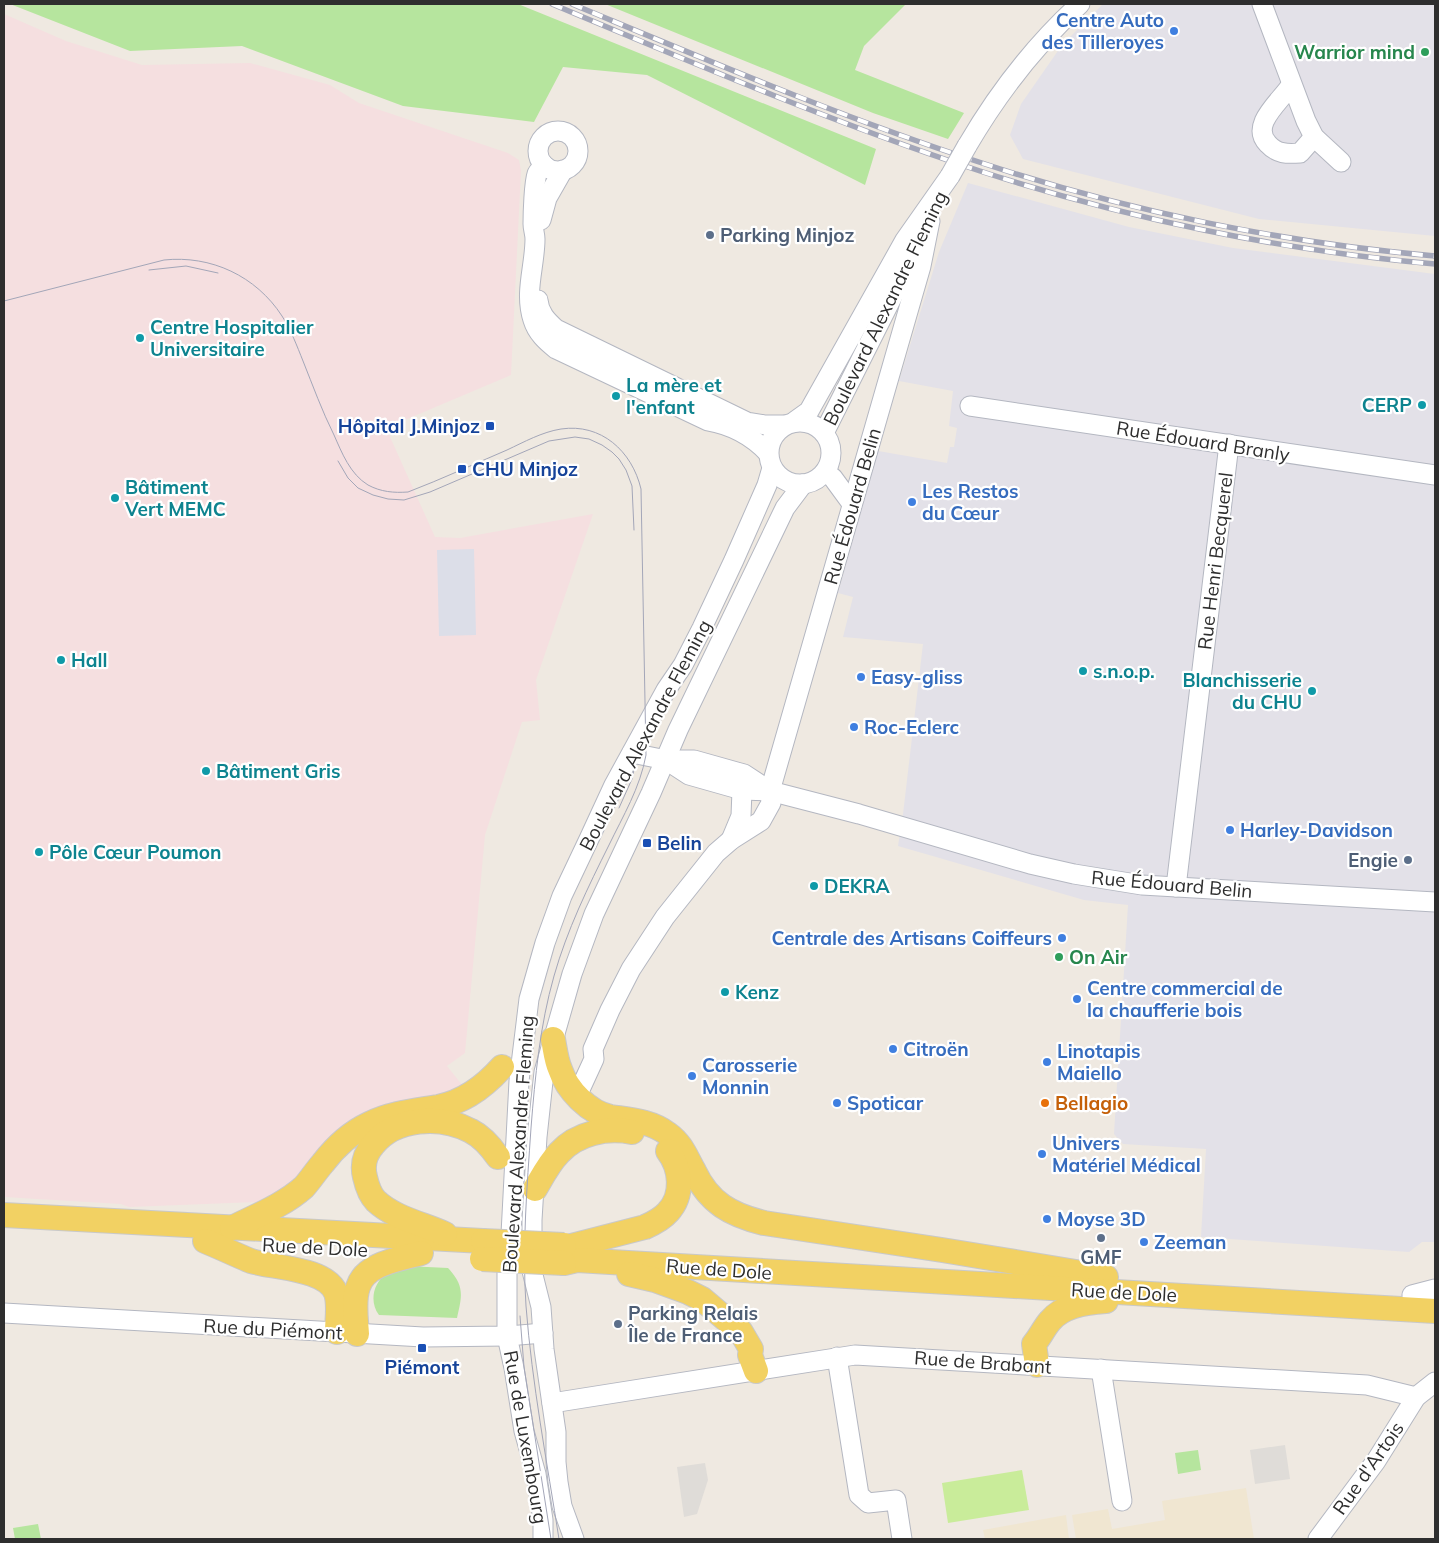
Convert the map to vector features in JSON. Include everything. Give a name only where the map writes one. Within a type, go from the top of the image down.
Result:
[{"type":"main road","points":[[553,1039],[560,1069],[568,1085],[577,1096],[600,1114],[645,1122],[669,1134],[683,1149],[706,1191],[728,1210],[744,1218],[764,1223],[1106,1277]]},
{"type":"main road","points":[[232,1228],[284,1202],[296,1193],[311,1179],[335,1148],[356,1131],[397,1113],[439,1107],[454,1102],[482,1086],[502,1067]]},
{"type":"main road","points":[[475,1247],[395,1213],[375,1200],[367,1188],[364,1161],[378,1138],[387,1131],[403,1124],[424,1120],[462,1126],[483,1138],[498,1157]]},
{"type":"main road","points":[[524,1184],[571,1143],[600,1132],[615,1130],[645,1136],[658,1142],[669,1153],[676,1165],[679,1180],[678,1193],[668,1213],[657,1222],[645,1227],[569,1253]]},
{"type":"main road","name":"Rue de Dole","points":[[4,1215],[232,1228],[475,1247],[1435,1311]]},
{"type":"main road","name":"Rue de Dole","points":[[4,1229],[421,1253],[475,1247]]},
{"type":"main road","points":[[205,1240],[252,1261],[311,1274],[324,1280],[331,1285],[336,1293],[347,1333]]},
{"type":"main road","points":[[347,1333],[358,1286],[364,1276],[380,1265],[421,1253]]},
{"type":"main road","points":[[569,1253],[655,1280],[702,1299],[740,1332],[751,1349],[750,1355],[756,1371]]},
{"type":"main road","name":"Rue de Dole","points":[[569,1253],[1106,1277],[1435,1297]]},
{"type":"main road","points":[[1037,1365],[1034,1344],[1050,1320],[1063,1310],[1087,1302],[1194,1296]]},
{"type":"street","points":[[950,176],[982,120],[1015,74],[1040,44],[1080,4]]},
{"type":"street","points":[[1262,4],[1291,85],[1314,137],[1341,162]]},
{"type":"street","points":[[1291,85],[1267,116],[1262,128],[1264,140],[1273,150],[1286,154],[1300,153],[1314,137]]},
{"type":"street","points":[[564,131],[574,139],[578,152],[573,164],[563,170],[556,171],[544,165],[538,153],[541,141],[550,132],[564,131]]},
{"type":"street","points":[[535,238],[533,225],[537,172],[544,165]]},
{"type":"street","points":[[532,277],[538,307],[545,320],[556,329],[747,422],[765,425],[806,422],[816,426],[824,433],[829,442],[831,452],[830,462],[825,472],[811,482],[794,484],[785,481],[778,476],[757,442],[723,424],[708,421],[598,369],[556,349],[546,342],[537,331],[532,320],[529,289],[532,277],[535,238],[547,198],[563,170]]},
{"type":"street","name":"Boulevard Alexandre Fleming","points":[[824,433],[930,221],[950,176]]},
{"type":"street","name":"Boulevard Alexandre Fleming","points":[[790,423],[809,411],[900,249],[950,176]]},
{"type":"street","name":"Rue Édouard Belin","points":[[577,1096],[594,1059],[593,1049],[610,1010],[631,969],[665,917],[716,853],[731,840],[761,821],[771,803],[770,790],[921,266],[930,221]]},
{"type":"street","points":[[598,369],[619,360]]},
{"type":"street","name":"Rue Édouard Branly","points":[[970,406],[1435,475]]},
{"type":"street","points":[[770,461],[772,436],[790,423]]},
{"type":"street","name":"Rue Henri Becquerel","points":[[1176,887],[1229,444]]},
{"type":"street","name":"Boulevard Alexandre Fleming","points":[[543,1333],[541,1307],[532,1271],[524,1184],[521,1061],[529,999],[545,943],[562,896],[614,785],[666,690],[683,665],[702,628],[767,485],[770,461]]},
{"type":"street","points":[[825,472],[833,478],[852,504]]},
{"type":"street","name":"Boulevard Alexandre Fleming","points":[[507,1336],[507,1269],[542,1084],[572,974],[594,914],[666,760],[678,730],[785,508],[802,484]]},
{"type":"street","name":"Rue Édouard Belin","points":[[632,753],[666,760],[694,760],[744,774],[770,790],[1030,864],[1074,874],[1142,885],[1435,902]]},
{"type":"street","points":[[666,760],[689,776],[742,790],[770,790]]},
{"type":"street","name":"Rue Édouard Belin","points":[[731,840],[741,816],[742,790]]},
{"type":"street","points":[[502,1067],[513,1046],[529,999]]},
{"type":"street","points":[[498,1157],[524,1184]]},
{"type":"street","name":"Rue de Dole","points":[[1412,1295],[1435,1289]]},
{"type":"street","name":"Rue du Piémont","points":[[4,1313],[423,1337],[507,1336],[543,1333]]},
{"type":"street","name":"Rue de Luxembourg","points":[[543,1333],[556,1432],[556,1462],[562,1506],[574,1539]]},
{"type":"street","name":"Rue de Luxembourg","points":[[507,1336],[524,1431],[536,1474],[543,1520],[543,1539]]},
{"type":"street","name":"Rue de Brabant","points":[[552,1403],[837,1357],[874,1355],[1367,1386],[1416,1397]]},
{"type":"street","points":[[837,1357],[860,1495],[868,1503],[896,1500],[902,1539]]},
{"type":"street","points":[[1101,1369],[1122,1502]]},
{"type":"street","name":"Rue d'Artois","points":[[1318,1539],[1376,1461],[1416,1397],[1435,1382]]},
{"type":"shaded area","points":[[1103,4],[1435,4],[1435,236],[1259,219],[1023,159],[1010,135],[1021,104],[1062,45]]},
{"type":"shaded area","points":[[4,14],[66,41],[142,65],[250,63],[330,85],[359,103],[508,153],[519,160],[521,171],[511,375],[386,428],[435,537],[460,538],[593,514],[536,680],[540,720],[522,722],[485,835],[465,1053],[447,1066],[463,1086],[440,1096],[424,1097],[344,1126],[290,1185],[256,1202],[129,1207],[121,1204],[4,1197]]},
{"type":"shaded area","points":[[968,183],[1129,227],[1233,248],[1435,274],[1435,1242],[1422,1242],[1409,1252],[1201,1237],[1206,1149],[1123,1144],[1114,1134],[1128,905],[1084,900],[898,846],[923,644],[843,637],[853,597],[838,593],[878,451],[947,463],[950,447],[954,447],[957,428],[949,426],[953,391],[899,381],[939,252]]},
{"type":"shaded area","points":[[474,549],[476,635],[439,636],[437,550]]},
{"type":"shaded area","points":[[1285,1445],[1290,1479],[1255,1484],[1250,1450]]},
{"type":"shaded area","points":[[705,1463],[708,1480],[697,1514],[684,1517],[677,1467]]},
{"type":"shaded area","points":[[1246,1488],[1254,1539],[1076,1539],[1072,1515],[1108,1509],[1112,1529],[1165,1520],[1162,1501]]},
{"type":"shaded area","points":[[1066,1515],[1069,1539],[985,1539],[983,1530]]},
{"type":"green space","points":[[10,4],[518,4],[876,149],[865,185],[647,75],[563,67],[534,122],[403,106],[242,46],[130,51]]},
{"type":"green space","points":[[605,4],[906,4],[864,46],[855,70],[964,113],[948,139],[873,113]]},
{"type":"green space","points":[[406,1266],[448,1268],[457,1280],[461,1291],[457,1318],[379,1315],[373,1299],[378,1282],[387,1273]]},
{"type":"green space","points":[[1198,1450],[1201,1470],[1178,1474],[1175,1453]]},
{"type":"green space","points":[[1022,1470],[1029,1510],[948,1523],[942,1483]]},
{"type":"green space","points":[[38,1524],[41,1539],[15,1539],[13,1528]]},
{"type":"tram line","points":[[4,301],[164,260],[181,259],[215,265],[246,279],[271,302],[282,316],[294,338],[322,408],[344,456],[351,469],[368,485],[388,492],[408,492],[540,435],[554,430],[576,428],[589,430],[613,442],[637,475],[641,489],[646,755],[640,779],[586,893],[559,959],[549,995],[542,1032],[536,1070],[531,1128],[525,1239],[526,1306],[536,1394],[559,1539]]},
{"type":"tram line","points":[[149,270],[186,266],[218,273]]},
{"type":"tram line","points":[[338,461],[348,478],[358,488],[388,499],[404,500],[430,492],[549,441],[575,437],[589,439],[612,452],[626,470],[632,486],[634,530]]},
{"type":"tram line","points":[[619,808],[632,779],[639,747]]},
{"type":"tram line","points":[[520,1316],[524,1367],[551,1539]]},
{"type":"railway","points":[[552,4],[818,113],[925,152],[1035,188],[1147,218],[1205,230],[1320,251],[1435,264]]},
{"type":"railway","points":[[572,4],[827,108],[930,146],[1037,180],[1093,196],[1206,223],[1321,243],[1435,256]]},
{"type":"place","name":"Centre Auto des Tilleroyes","points":[[1174,31]]},
{"type":"place","name":"Warrior mind","points":[[1425,52]]},
{"type":"place","name":"Parking Minjoz","points":[[710,235]]},
{"type":"place","name":"Centre Hospitalier Universitaire","points":[[140,338]]},
{"type":"place","name":"La mère et l'enfant","points":[[616,396]]},
{"type":"place","name":"CERP","points":[[1422,405]]},
{"type":"place","name":"Hôpital J.Minjoz","points":[[490,426]]},
{"type":"place","name":"CHU Minjoz","points":[[462,469]]},
{"type":"place","name":"Bâtiment Vert MEMC","points":[[115,498]]},
{"type":"place","name":"Les Restos du Cœur","points":[[912,502]]},
{"type":"place","name":"Hall","points":[[61,660]]},
{"type":"place","name":"s.n.o.p.","points":[[1083,671]]},
{"type":"place","name":"Easy-gliss","points":[[861,677]]},
{"type":"place","name":"Blanchisserie du CHU","points":[[1312,691]]},
{"type":"place","name":"Roc-Eclerc","points":[[854,727]]},
{"type":"place","name":"Bâtiment Gris","points":[[206,771]]},
{"type":"place","name":"Harley-Davidson","points":[[1230,830]]},
{"type":"place","name":"Belin","points":[[647,843]]},
{"type":"place","name":"Pôle Cœur Poumon","points":[[39,852]]},
{"type":"place","name":"Engie","points":[[1408,860]]},
{"type":"place","name":"DEKRA","points":[[814,886]]},
{"type":"place","name":"Centrale des Artisans Coiffeurs","points":[[1062,938]]},
{"type":"place","name":"On Air","points":[[1059,957]]},
{"type":"place","name":"Kenz","points":[[725,992]]},
{"type":"place","name":"Centre commercial de la chaufferie bois","points":[[1077,999]]},
{"type":"place","name":"Citroën","points":[[893,1049]]},
{"type":"place","name":"Linotapis Maiello","points":[[1047,1062]]},
{"type":"place","name":"Carosserie Monnin","points":[[692,1076]]},
{"type":"place","name":"Spoticar","points":[[837,1103]]},
{"type":"place","name":"Bellagio","points":[[1045,1103]]},
{"type":"place","name":"Univers Matériel Médical","points":[[1042,1154]]},
{"type":"place","name":"Moyse 3D","points":[[1047,1219]]},
{"type":"place","name":"GMF","points":[[1101,1238]]},
{"type":"place","name":"Zeeman","points":[[1144,1242]]},
{"type":"place","name":"Parking Relais Île de France","points":[[618,1324]]},
{"type":"place","name":"Piémont","points":[[422,1348]]}]
